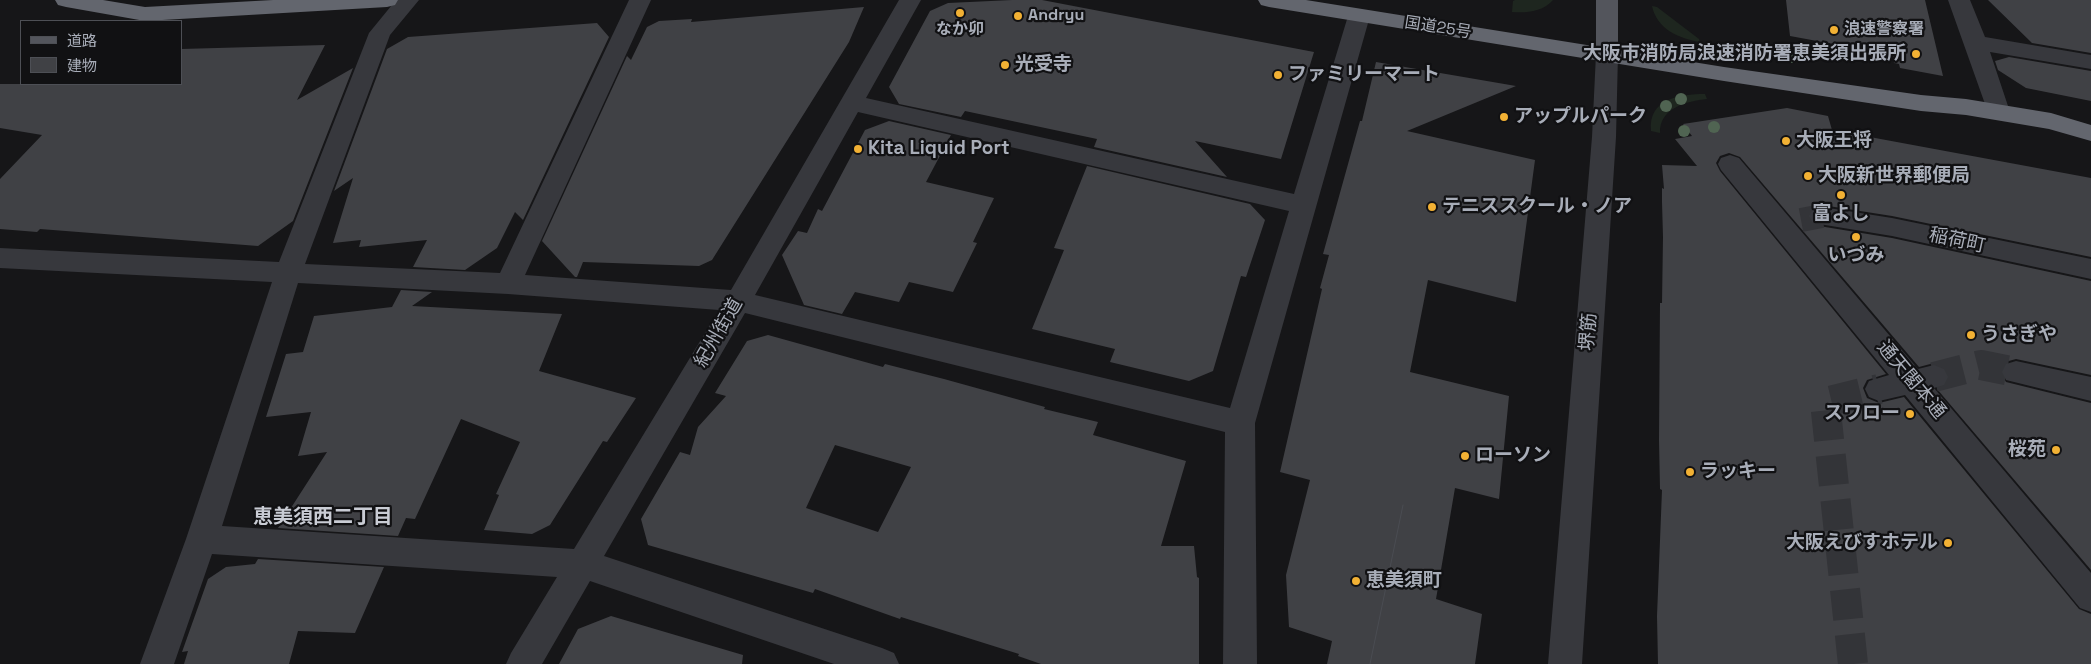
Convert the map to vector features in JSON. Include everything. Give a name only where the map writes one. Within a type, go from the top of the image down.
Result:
[{"type":"highway","points":[[66,0],[145,14],[387,0]]},
{"type":"highway","name":"国道25号","points":[[1269,0],[1724,74],[1921,103]]},
{"type":"highway","points":[[1921,103],[1998,112],[2051,121],[2090,133]]},
{"type":"highway","points":[[1921,103],[1964,115],[2055,132],[2090,133]]},
{"type":"main road","name":"堺筋","points":[[1607,0],[1607,54]]},
{"type":"street","points":[[157,664],[202,539],[288,273],[380,33],[408,0]]},
{"type":"street","points":[[508,284],[640,0]]},
{"type":"street","name":"紀州街道","points":[[523,664],[853,103],[910,0]]},
{"type":"street","points":[[1959,0],[1976,43],[1998,112]]},
{"type":"street","points":[[1240,664],[1240,423],[1359,16]]},
{"type":"street","points":[[1976,43],[2091,62]]},
{"type":"street","name":"堺筋","points":[[1565,664],[1604,137],[1607,54]]},
{"type":"street","points":[[853,103],[1304,205]]},
{"type":"street","name":"通天閣本通","points":[[1730,164],[1801,220],[2091,597]]},
{"type":"street","name":"稲荷町","points":[[1801,220],[1892,227],[2091,269]]},
{"type":"street","points":[[0,258],[508,284],[738,300],[1240,423]]},
{"type":"street","points":[[2016,372],[2091,389]]},
{"type":"street","points":[[1879,389],[1923,379]]},
{"type":"street","points":[[202,539],[583,564],[876,663]]},
{"type":"shaded area","points":[[1553,0],[1539,9],[1528,12],[1512,12],[1513,1]]},
{"type":"shaded area","points":[[1652,6],[1657,7],[1699,39],[1700,42],[1684,38],[1670,31],[1659,21]]},
{"type":"shaded area","points":[[1705,94],[1707,99],[1683,104],[1669,112],[1661,124],[1660,133],[1651,131],[1651,120],[1655,112],[1667,100],[1685,95]]},
{"type":"building","points":[[1042,0],[1314,52],[1281,159],[1195,141],[1227,177],[1094,147],[1097,139],[965,111],[961,117],[899,104],[889,87],[930,11],[948,3]]},
{"type":"building","points":[[1786,0],[1925,0],[1943,76],[1900,68],[1899,64],[1894,63],[1893,55],[1790,36]]},
{"type":"building","points":[[1988,0],[2091,0],[2091,53],[2032,43]]},
{"type":"building","points":[[864,7],[849,42],[712,260],[699,266],[583,262],[577,277],[575,277],[542,241],[627,56],[631,60],[647,27],[659,21],[692,19],[691,22]]},
{"type":"building","points":[[597,23],[609,37],[523,220],[515,212],[497,248],[465,270],[413,267],[427,240],[359,247],[361,240],[333,243],[353,178],[334,191],[387,49],[408,37]]},
{"type":"building","points":[[325,45],[297,100],[353,68],[293,221],[258,246],[40,229],[37,232],[0,229],[0,179],[42,135],[0,128],[0,84],[182,85],[182,49]]},
{"type":"building","points":[[2009,57],[2091,71],[2091,101],[2026,88],[1998,70],[1995,61]]},
{"type":"building","points":[[1376,62],[1516,86],[1407,131],[1535,160],[1516,302],[1428,280],[1410,372],[1509,396],[1499,499],[1455,488],[1436,599],[1482,614],[1475,664],[1327,664],[1332,641],[1289,627],[1286,575],[1310,480],[1280,472],[1322,289],[1320,288],[1329,255],[1323,254],[1360,121],[1362,121]]},
{"type":"building","points":[[1787,108],[1828,116],[1832,130],[2091,178],[2091,257],[1892,216],[1822,205],[1813,207],[1807,215],[1813,225],[1892,238],[2091,281],[2091,375],[2016,359],[2005,362],[2000,371],[2006,382],[2091,403],[2091,570],[1937,389],[1946,386],[1950,378],[1946,368],[1934,363],[1919,367],[1740,157],[1729,153],[1720,156],[1716,163],[1720,171],[1886,374],[1867,380],[1863,388],[1867,398],[1879,403],[1904,397],[2079,609],[2091,614],[2091,664],[1658,664],[1657,616],[1662,490],[1660,489],[1659,440],[1660,303],[1662,303],[1663,237],[1662,188],[1664,189],[1662,165],[1697,166],[1675,139],[1692,136],[1683,124]]},
{"type":"building","points":[[889,121],[951,135],[926,182],[994,198],[973,242],[977,243],[953,292],[909,282],[899,302],[855,292],[842,314],[804,305],[782,255],[798,231],[807,233],[818,209],[822,211],[865,130]]},
{"type":"building","points":[[1087,166],[1250,204],[1265,220],[1246,277],[1241,276],[1213,371],[1189,381],[1110,362],[1115,349],[1032,329],[1064,250],[1054,248]]},
{"type":"building","points":[[401,290],[432,292],[412,306],[562,314],[539,371],[636,398],[607,442],[603,441],[550,525],[532,534],[484,530],[499,495],[496,494],[520,442],[461,419],[415,519],[406,518],[398,536],[278,528],[327,452],[298,456],[311,412],[266,417],[286,354],[303,352],[314,316],[392,307]]},
{"type":"building","points":[[768,335],[883,367],[885,364],[944,379],[1045,407],[1044,409],[1098,422],[1093,435],[1186,461],[1161,546],[1194,546],[1197,577],[1199,578],[1199,664],[1041,664],[1018,656],[1019,654],[901,617],[900,619],[815,589],[813,593],[648,545],[641,519],[680,452],[690,455],[698,427],[726,396],[715,393],[747,341]],"holes":[[[835,445],[911,467],[878,532],[806,508]]]},
{"type":"building","points":[[258,559],[384,567],[355,633],[298,631],[289,664],[184,664],[188,651],[182,652],[208,579],[226,567],[255,564]]},
{"type":"building","points":[[611,616],[743,655],[742,664],[559,664],[578,629]]},
{"type":"tunnel","points":[[1801,220],[1822,216]]},
{"type":"tunnel","points":[[1934,377],[1981,365],[2016,372]]},
{"type":"tunnel","points":[[1853,664],[1825,402],[1879,389]]},
{"type":"tram line","points":[[1370,664],[1403,505]]},
{"type":"place","name":"なか卯","points":[[960,13]]},
{"type":"place","name":"Andryu","points":[[1018,16]]},
{"type":"place","name":"浪速警察署","points":[[1834,30]]},
{"type":"place","name":"大阪市消防局浪速消防署恵美須出張所","points":[[1916,54]]},
{"type":"place","name":"光受寺","points":[[1005,65]]},
{"type":"place","name":"ファミリーマート","points":[[1278,75]]},
{"type":"place","name":"アップルパーク","points":[[1504,117]]},
{"type":"place","name":"大阪王将","points":[[1786,141]]},
{"type":"place","name":"Kita Liquid Port","points":[[858,149]]},
{"type":"place","name":"大阪新世界郵便局","points":[[1808,176]]},
{"type":"place","name":"富よし","points":[[1841,195]]},
{"type":"place","name":"テニススクール・ノア","points":[[1432,207]]},
{"type":"place","name":"いづみ","points":[[1856,237]]},
{"type":"place","name":"うさぎや","points":[[1971,335]]},
{"type":"place","name":"スワロー","points":[[1910,414]]},
{"type":"place","name":"桜苑","points":[[2056,450]]},
{"type":"place","name":"ローソン","points":[[1465,456]]},
{"type":"place","name":"ラッキー","points":[[1690,472]]},
{"type":"place","name":"大阪えびすホテル","points":[[1948,543]]},
{"type":"place","name":"恵美須町","points":[[1356,581]]},
{"type":"district","name":"恵美須西二丁目","points":[[323,518]]}]
